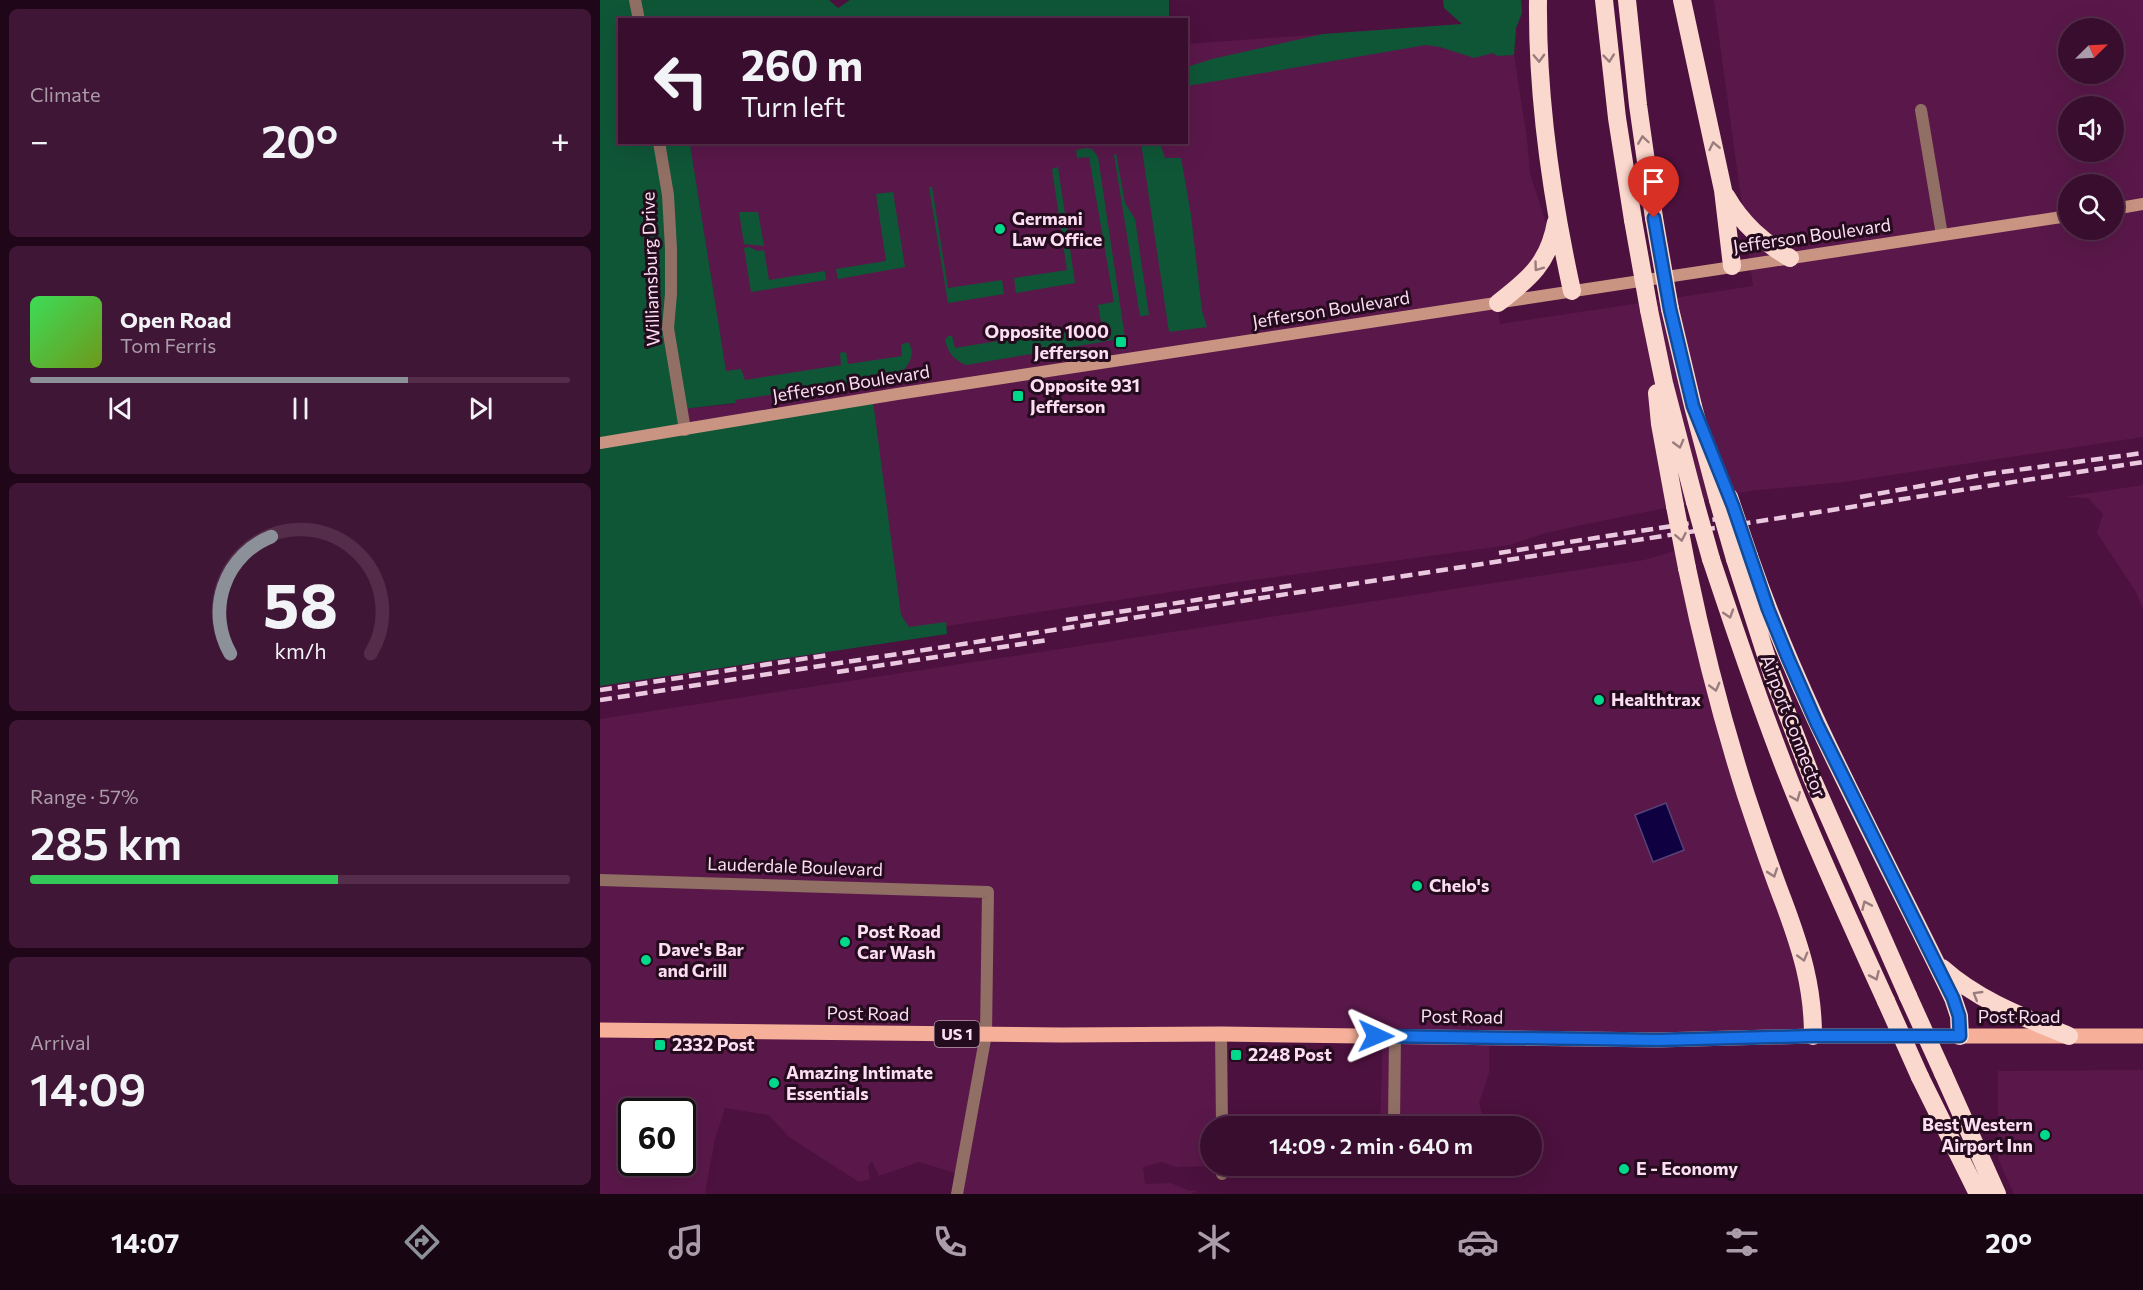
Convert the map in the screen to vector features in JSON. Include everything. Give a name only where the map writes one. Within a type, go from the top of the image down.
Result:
[{"type":"highway","points":[[1538,0],[1542,111],[1557,217],[1572,291]]},
{"type":"highway","name":"Airport Connector","points":[[1604,0],[1613,88],[1650,318],[1664,383],[1711,558],[1748,669],[1832,882],[1920,1077],[1978,1194]]},
{"type":"highway","name":"Airport Connector","points":[[1627,0],[1630,45],[1654,218],[1670,309],[1693,406],[1742,557],[1772,674],[1811,776],[1997,1194]]},
{"type":"highway","points":[[1682,0],[1723,190],[1732,266]]},
{"type":"highway","points":[[1723,190],[1748,227],[1765,243],[1790,258]]},
{"type":"highway","points":[[1498,303],[1539,266],[1552,241],[1557,217]]},
{"type":"highway","points":[[1650,318],[1660,424],[1687,568],[1736,762],[1805,965],[1811,996],[1813,1036]]},
{"type":"highway","points":[[1742,557],[1807,702],[1957,1008],[1961,1027],[1960,1036]]},
{"type":"highway","points":[[1936,963],[1968,990],[1984,1000],[2069,1036]]},
{"type":"highway","points":[[1944,1127],[1966,1194]]},
{"type":"main road","points":[[2124,207],[2143,204]]},
{"type":"main road","name":"Jefferson Boulevard","points":[[600,443],[897,394],[2058,218]]},
{"type":"main road","name":"Post Road","points":[[600,1030],[1221,1034],[1658,1040],[1813,1036],[2143,1036]]},
{"type":"street","points":[[635,0],[639,18]]},
{"type":"street","points":[[1921,110],[1942,235]]},
{"type":"street","name":"Williamsburg Drive","points":[[659,144],[668,195],[671,249],[668,328],[685,430]]},
{"type":"street","name":"Lauderdale Boulevard","points":[[600,880],[988,892],[986,1034]]},
{"type":"street","points":[[957,1194],[986,1034]]},
{"type":"street","points":[[1221,1034],[1222,1116]]},
{"type":"street","points":[[1394,1116],[1395,1036]]},
{"type":"shaded area","points":[[1714,0],[2143,0],[2143,437],[1844,482],[1749,491],[1546,533],[1510,545],[1217,585],[748,656],[683,409],[735,404],[728,386],[690,144],[1188,144],[1188,44],[1463,24],[1474,58],[1494,52],[1497,56],[1514,55],[1530,174],[1546,223],[1549,221],[1548,230],[1526,276],[1496,297],[1500,324],[1753,286]]},
{"type":"shaded area","points":[[2143,485],[2143,609],[2136,592],[2097,533],[2103,514],[2088,498],[2065,497]]},
{"type":"shaded area","points":[[1678,550],[1803,967],[1806,1039],[1489,1043],[1489,1073],[1479,1103],[1482,1116],[1380,1116],[1383,1038],[1224,1035],[1220,1116],[1200,1116],[1200,1166],[1176,1167],[1162,1162],[1143,1167],[1145,1184],[1171,1183],[1189,1191],[1198,1190],[1191,1194],[959,1194],[962,1175],[919,1162],[879,1176],[872,1161],[868,1166],[870,1179],[859,1182],[789,1137],[769,1115],[725,1108],[715,1139],[705,1194],[600,1194],[600,719],[1644,560]]},
{"type":"shaded area","points":[[1666,803],[1684,850],[1653,862],[1635,815]]},
{"type":"shaded area","points":[[2143,1070],[2143,1194],[2014,1194],[1998,1159],[1998,1071]]},
{"type":"green space","points":[[600,0],[829,0],[838,8],[850,0],[1169,0],[1169,18],[618,18],[618,144],[690,144],[726,371],[741,369],[745,380],[841,365],[840,353],[846,352],[848,364],[902,356],[901,345],[908,342],[912,351],[908,365],[897,376],[735,400],[736,403],[683,409],[684,429],[600,442]]},
{"type":"green space","points":[[1443,0],[1521,0],[1522,13],[1516,28],[1514,55],[1497,56],[1493,53],[1474,58],[1426,45],[1188,86],[1188,67],[1212,59],[1323,34],[1462,24],[1444,8]]},
{"type":"green space","points":[[1141,144],[1160,144],[1165,158],[1181,158],[1191,215],[1202,311],[1207,327],[1169,332]]},
{"type":"green space","points":[[1092,149],[1098,157],[1125,338],[966,365],[962,363],[952,356],[948,349],[945,340],[948,336],[952,336],[955,348],[1010,339],[1009,329],[1012,327],[1017,339],[1102,327],[1098,305],[1114,302],[1089,157],[1077,158],[1076,150]]},
{"type":"green space","points":[[1116,153],[1125,203],[1135,219],[1149,315],[1140,316],[1114,155]]},
{"type":"green space","points":[[1058,167],[1075,283],[1016,293],[1014,278],[1067,270],[1052,169]]},
{"type":"green space","points":[[929,187],[932,187],[948,288],[1002,280],[1004,294],[948,303]]},
{"type":"green space","points":[[893,192],[905,267],[838,279],[836,269],[886,261],[876,194]]},
{"type":"green space","points":[[739,212],[758,212],[764,246],[744,244]]},
{"type":"green space","points":[[749,247],[758,251],[764,250],[769,280],[825,271],[826,280],[751,292],[744,248]]},
{"type":"green space","points":[[873,401],[901,615],[909,627],[946,622],[947,634],[600,686],[600,443]]},
{"type":"railway","points":[[1860,497],[1987,474],[2143,453]]},
{"type":"railway","points":[[600,700],[2143,462]]},
{"type":"railway","points":[[1499,553],[1736,516]]},
{"type":"railway","points":[[1066,620],[1294,585]]},
{"type":"railway","points":[[837,672],[1048,640]]},
{"type":"railway","points":[[600,690],[828,655]]},
{"type":"place","name":"Germani Law Office","points":[[1000,229]]},
{"type":"place","name":"Opposite 1000 Jefferson","points":[[1121,342]]},
{"type":"place","name":"Opposite 931 Jefferson","points":[[1018,396]]},
{"type":"place","name":"Healthtrax","points":[[1599,700]]},
{"type":"place","name":"Chelo's","points":[[1417,886]]},
{"type":"place","name":"Post Road Car Wash","points":[[845,942]]},
{"type":"place","name":"Dave's Bar and Grill","points":[[646,960]]},
{"type":"place","name":"2332 Post","points":[[660,1045]]},
{"type":"place","name":"2248 Post","points":[[1236,1055]]},
{"type":"place","name":"Amazing Intimate Essentials","points":[[774,1083]]},
{"type":"place","name":"Best Western Airport Inn","points":[[2045,1135]]},
{"type":"place","name":"E - Economy","points":[[1624,1169]]},
{"type":"route","points":[[1376,1036],[1658,1040],[1813,1036],[1960,1036],[1959,1016],[1953,998],[1817,724],[1762,593],[1733,506],[1693,406],[1670,309],[1654,218]]}]
